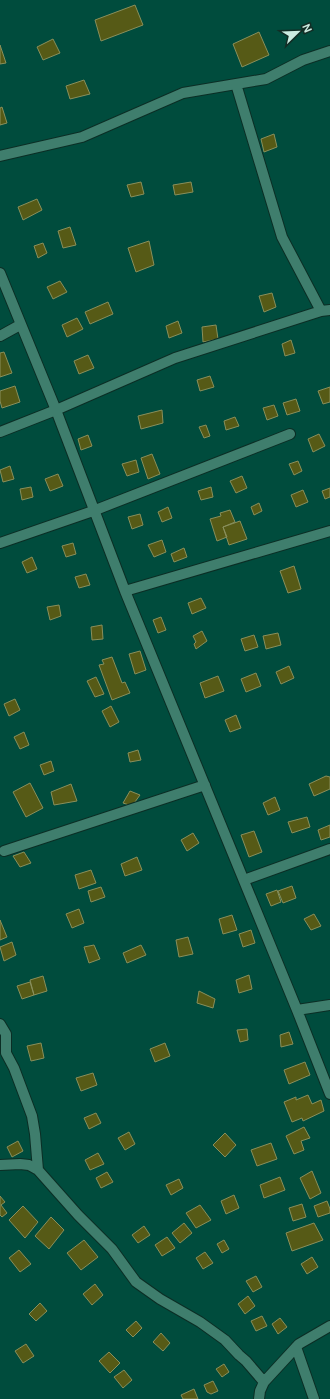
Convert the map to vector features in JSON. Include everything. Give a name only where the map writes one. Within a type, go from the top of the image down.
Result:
[{"type":"street","points":[[0,156],[82,137],[183,92],[266,79],[303,60],[330,51]]},
{"type":"street","points":[[0,432],[56,410],[175,358],[326,310],[282,237],[236,84]]},
{"type":"street","points":[[0,273],[56,410],[124,591],[244,880],[330,1094]]},
{"type":"street","points":[[0,336],[20,325]]},
{"type":"street","points":[[0,543],[93,510],[290,434]]},
{"type":"street","points":[[124,591],[330,531]]},
{"type":"street","points":[[4,851],[204,785]]},
{"type":"street","points":[[244,880],[330,849]]},
{"type":"street","points":[[297,1010],[330,1005]]},
{"type":"street","points":[[0,1024],[6,1034],[6,1053],[14,1068],[32,1116],[38,1170]]},
{"type":"street","points":[[2,1163],[28,1165],[38,1170],[78,1215],[112,1249],[136,1282],[160,1299],[200,1322],[225,1340],[239,1355],[246,1360],[264,1382]]},
{"type":"street","points":[[259,1399],[260,1391],[264,1382],[296,1347],[330,1326]]},
{"type":"street","points":[[296,1347],[314,1399]]},
{"type":"building","points":[[135,5],[143,25],[101,41],[95,20]]},
{"type":"building","points":[[259,32],[269,55],[242,67],[233,44]]},
{"type":"building","points":[[53,39],[60,53],[43,60],[37,47]]},
{"type":"building","points":[[0,45],[6,63],[0,64]]},
{"type":"building","points":[[84,80],[90,94],[70,99],[66,86]]},
{"type":"building","points":[[2,107],[7,123],[0,125],[0,108]]},
{"type":"building","points":[[274,134],[277,147],[264,152],[261,139]]},
{"type":"building","points":[[141,182],[144,194],[131,197],[127,185]]},
{"type":"building","points":[[191,182],[193,192],[175,195],[173,185]]},
{"type":"building","points":[[37,199],[42,210],[23,220],[18,207]]},
{"type":"building","points":[[70,227],[76,245],[63,248],[58,231]]},
{"type":"building","points":[[149,241],[154,265],[136,272],[128,248]]},
{"type":"building","points":[[43,243],[47,253],[38,258],[34,246]]},
{"type":"building","points":[[60,281],[67,292],[53,299],[47,287]]},
{"type":"building","points":[[272,293],[276,307],[264,312],[259,296]]},
{"type":"building","points":[[108,302],[113,314],[90,324],[85,312]]},
{"type":"building","points":[[77,318],[83,329],[67,337],[62,325]]},
{"type":"building","points":[[178,321],[182,333],[169,338],[166,326]]},
{"type":"building","points":[[216,325],[218,339],[203,342],[202,327]]},
{"type":"building","points":[[291,340],[295,353],[285,356],[282,344]]},
{"type":"building","points":[[4,352],[12,373],[0,377],[0,353]]},
{"type":"building","points":[[88,355],[94,368],[79,374],[74,361]]},
{"type":"building","points":[[210,376],[214,387],[200,391],[197,380]]},
{"type":"building","points":[[15,386],[20,402],[2,408],[0,391]]},
{"type":"building","points":[[330,387],[330,402],[323,404],[318,391]]},
{"type":"building","points":[[296,399],[300,411],[287,415],[283,403]]},
{"type":"building","points":[[274,405],[278,416],[267,420],[263,408]]},
{"type":"building","points":[[162,410],[163,423],[141,429],[138,416]]},
{"type":"building","points":[[235,417],[239,426],[226,430],[224,421]]},
{"type":"building","points":[[206,425],[210,436],[204,438],[199,427]]},
{"type":"building","points":[[319,434],[325,446],[313,452],[308,439]]},
{"type":"building","points":[[88,435],[92,446],[81,450],[78,439]]},
{"type":"building","points":[[152,454],[160,474],[148,479],[141,458]]},
{"type":"building","points":[[136,460],[139,472],[127,476],[122,464]]},
{"type":"building","points":[[298,461],[302,471],[294,475],[289,464]]},
{"type":"building","points":[[10,466],[14,479],[3,482],[0,470]]},
{"type":"building","points":[[58,474],[63,486],[50,491],[45,479]]},
{"type":"building","points":[[242,476],[247,488],[236,493],[230,481]]},
{"type":"building","points":[[31,487],[33,497],[22,500],[20,489]]},
{"type":"building","points":[[211,487],[213,497],[201,500],[198,491]]},
{"type":"building","points":[[330,488],[330,497],[325,499],[322,491]]},
{"type":"building","points":[[303,490],[308,502],[296,507],[291,495]]},
{"type":"building","points":[[259,503],[262,511],[254,515],[251,507]]},
{"type":"building","points":[[168,507],[172,518],[162,522],[158,512]]},
{"type":"building","points":[[230,510],[235,522],[223,527],[227,537],[217,541],[210,519],[221,516],[220,513]]},
{"type":"building","points":[[140,514],[143,525],[132,529],[128,517]]},
{"type":"building","points":[[240,521],[247,539],[229,545],[223,527]]},
{"type":"building","points":[[162,540],[166,552],[154,557],[148,545]]},
{"type":"building","points":[[73,543],[76,554],[66,557],[62,546]]},
{"type":"building","points":[[184,548],[187,557],[174,562],[171,554]]},
{"type":"building","points":[[32,557],[37,569],[27,573],[22,562]]},
{"type":"building","points":[[294,566],[301,589],[288,593],[280,571]]},
{"type":"building","points":[[86,574],[90,585],[79,588],[75,577]]},
{"type":"building","points":[[201,598],[206,608],[192,614],[188,603]]},
{"type":"building","points":[[59,605],[61,616],[50,620],[47,607]]},
{"type":"building","points":[[161,617],[166,630],[158,633],[153,620]]},
{"type":"building","points":[[102,625],[103,639],[92,640],[91,627]]},
{"type":"building","points":[[202,631],[207,641],[196,649],[194,644],[196,642],[193,636]]},
{"type":"building","points":[[278,633],[281,645],[266,649],[263,636]]},
{"type":"building","points":[[254,635],[258,647],[245,651],[241,639]]},
{"type":"building","points":[[140,651],[146,670],[135,674],[129,654]]},
{"type":"building","points":[[112,657],[122,683],[125,682],[130,693],[112,700],[99,665],[104,664],[102,660]]},
{"type":"building","points":[[289,666],[294,678],[281,684],[276,672]]},
{"type":"building","points":[[256,673],[261,686],[246,692],[241,679]]},
{"type":"building","points":[[218,676],[224,691],[205,698],[200,683]]},
{"type":"building","points":[[96,677],[104,694],[95,697],[87,681]]},
{"type":"building","points":[[15,699],[20,710],[9,716],[4,704]]},
{"type":"building","points":[[111,706],[119,722],[110,727],[102,711]]},
{"type":"building","points":[[236,715],[241,728],[230,732],[225,720]]},
{"type":"building","points":[[24,732],[29,745],[20,749],[14,737]]},
{"type":"building","points":[[138,750],[141,760],[130,762],[128,753]]},
{"type":"building","points":[[51,761],[54,771],[44,775],[40,765]]},
{"type":"building","points":[[326,776],[330,777],[330,789],[314,796],[309,784]]},
{"type":"building","points":[[30,783],[43,808],[26,817],[13,792]]},
{"type":"building","points":[[71,784],[77,801],[54,805],[51,792]]},
{"type":"building","points":[[130,791],[140,795],[132,806],[123,803]]},
{"type":"building","points":[[275,797],[280,810],[268,815],[263,803]]},
{"type":"building","points":[[307,817],[310,827],[292,833],[288,822]]},
{"type":"building","points":[[330,825],[330,837],[321,840],[318,830]]},
{"type":"building","points":[[254,831],[262,852],[249,857],[241,835]]},
{"type":"building","points":[[193,833],[199,843],[187,851],[181,840]]},
{"type":"building","points":[[24,852],[31,863],[20,867],[13,856]]},
{"type":"building","points":[[137,857],[142,870],[125,876],[121,864]]},
{"type":"building","points":[[91,870],[96,883],[79,889],[75,875]]},
{"type":"building","points":[[292,886],[296,898],[283,903],[278,891]]},
{"type":"building","points":[[101,887],[105,897],[91,902],[88,891]]},
{"type":"building","points":[[277,890],[281,902],[271,906],[266,894]]},
{"type":"building","points":[[79,909],[84,923],[72,928],[66,914]]},
{"type":"building","points":[[314,914],[321,926],[311,930],[304,919]]},
{"type":"building","points":[[232,915],[237,930],[223,934],[219,919]]},
{"type":"building","points":[[0,920],[7,937],[0,940]]},
{"type":"building","points":[[251,930],[255,943],[243,947],[239,934]]},
{"type":"building","points":[[188,937],[193,954],[179,957],[176,940]]},
{"type":"building","points":[[12,942],[16,955],[4,961],[0,947]]},
{"type":"building","points":[[94,945],[100,959],[89,963],[84,947]]},
{"type":"building","points":[[141,945],[146,955],[127,963],[123,953]]},
{"type":"building","points":[[249,975],[252,989],[239,993],[236,980]]},
{"type":"building","points":[[43,976],[47,991],[34,995],[30,980]]},
{"type":"building","points":[[30,982],[34,995],[22,999],[17,986]]},
{"type":"building","points":[[199,991],[215,999],[213,1008],[197,1003]]},
{"type":"building","points":[[247,1029],[248,1040],[240,1042],[237,1030]]},
{"type":"building","points":[[289,1032],[293,1044],[281,1047],[280,1035]]},
{"type":"building","points":[[41,1043],[44,1058],[31,1061],[27,1046]]},
{"type":"building","points":[[165,1043],[170,1056],[155,1062],[150,1049]]},
{"type":"building","points":[[305,1062],[310,1075],[289,1084],[284,1070]]},
{"type":"building","points":[[93,1073],[97,1085],[81,1091],[76,1078]]},
{"type":"building","points":[[308,1095],[312,1104],[321,1100],[324,1111],[303,1121],[302,1118],[292,1122],[284,1102],[296,1097],[296,1100]]},
{"type":"building","points":[[96,1113],[101,1123],[89,1129],[84,1118]]},
{"type":"building","points":[[304,1127],[310,1138],[301,1141],[304,1150],[294,1154],[286,1136]]},
{"type":"building","points":[[129,1132],[135,1144],[125,1150],[118,1138]]},
{"type":"building","points":[[225,1133],[236,1145],[225,1157],[213,1145]]},
{"type":"building","points":[[18,1141],[23,1151],[12,1157],[7,1147]]},
{"type":"building","points":[[271,1143],[277,1159],[257,1166],[251,1150]]},
{"type":"building","points":[[98,1153],[104,1164],[90,1170],[85,1160]]},
{"type":"building","points":[[312,1171],[321,1193],[310,1199],[300,1178]]},
{"type":"building","points":[[107,1172],[113,1182],[101,1188],[96,1178]]},
{"type":"building","points":[[280,1177],[285,1190],[264,1198],[260,1185]]},
{"type":"building","points":[[179,1179],[183,1188],[171,1195],[166,1185]]},
{"type":"building","points":[[234,1195],[239,1208],[226,1214],[221,1201]]},
{"type":"building","points":[[0,1196],[5,1202],[1,1205],[7,1213],[2,1217],[0,1215]]},
{"type":"building","points":[[327,1201],[330,1213],[318,1217],[314,1206]]},
{"type":"building","points":[[302,1204],[306,1217],[293,1221],[289,1208]]},
{"type":"building","points":[[200,1205],[211,1220],[196,1228],[186,1213]]},
{"type":"building","points":[[23,1206],[38,1222],[25,1238],[9,1220]]},
{"type":"building","points":[[51,1217],[64,1230],[49,1249],[35,1236]]},
{"type":"building","points":[[184,1223],[192,1233],[180,1243],[172,1233]]},
{"type":"building","points":[[314,1223],[323,1240],[292,1251],[286,1233]]},
{"type":"building","points":[[144,1226],[150,1235],[138,1243],[132,1235]]},
{"type":"building","points":[[167,1237],[175,1248],[162,1256],[155,1245]]},
{"type":"building","points":[[84,1240],[98,1257],[81,1270],[67,1253]]},
{"type":"building","points":[[224,1240],[229,1249],[222,1253],[217,1244]]},
{"type":"building","points":[[19,1250],[31,1264],[20,1272],[9,1258]]},
{"type":"building","points":[[205,1252],[213,1263],[203,1269],[196,1258]]},
{"type":"building","points":[[312,1257],[318,1267],[307,1274],[301,1264]]},
{"type":"building","points":[[256,1276],[262,1287],[253,1292],[246,1281]]},
{"type":"building","points":[[95,1284],[103,1295],[92,1305],[83,1294]]},
{"type":"building","points":[[248,1296],[255,1306],[245,1314],[238,1304]]},
{"type":"building","points":[[40,1303],[47,1311],[36,1321],[29,1314]]},
{"type":"building","points":[[262,1316],[267,1326],[256,1331],[251,1321]]},
{"type":"building","points":[[280,1318],[287,1327],[278,1334],[272,1324]]},
{"type":"building","points":[[136,1321],[142,1328],[133,1337],[126,1330]]},
{"type":"building","points":[[161,1333],[170,1343],[163,1351],[153,1342]]},
{"type":"building","points":[[26,1344],[34,1356],[23,1363],[15,1351]]},
{"type":"building","points":[[109,1352],[120,1363],[110,1373],[99,1361]]},
{"type":"building","points":[[224,1364],[229,1372],[222,1377],[216,1369]]},
{"type":"building","points":[[124,1370],[132,1380],[123,1388],[114,1377]]},
{"type":"building","points":[[213,1381],[218,1391],[211,1394],[207,1392],[204,1385]]},
{"type":"building","points":[[194,1389],[198,1399],[183,1399],[181,1395]]}]
